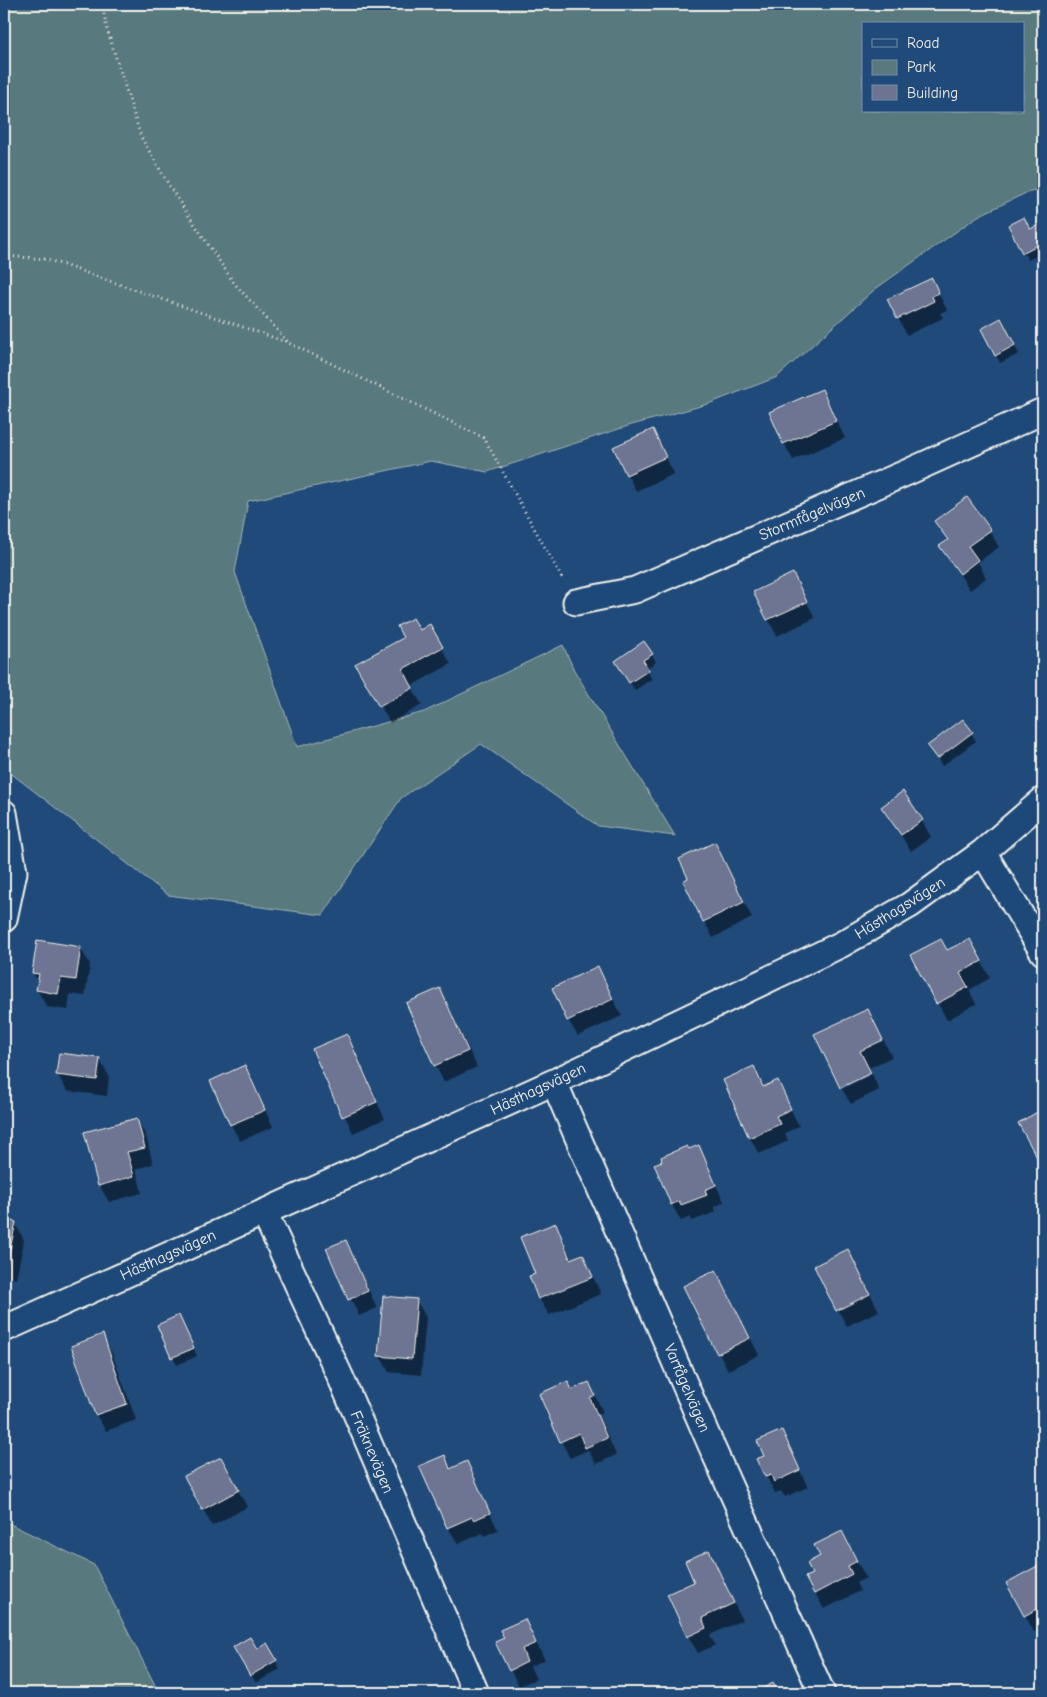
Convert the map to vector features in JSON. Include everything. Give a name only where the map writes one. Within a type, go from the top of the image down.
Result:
[{"type":"street","name":"Stormfågelvägen","points":[[576,602],[635,590],[908,472],[1043,411]]},
{"type":"street","name":"Hästhagsvägen","points":[[4,1329],[554,1082],[842,944],[910,905],[983,852],[1043,800]]},
{"type":"street","points":[[4,814],[14,872],[4,919]]},
{"type":"street","points":[[983,852],[1043,952]]},
{"type":"street","name":"Varfågelvägen","points":[[554,1082],[711,1445],[822,1693]]},
{"type":"street","name":"Fräknevägen","points":[[264,1212],[340,1376],[476,1693]]},
{"type":"path","points":[[102,4],[107,29],[141,137],[173,192],[234,283],[289,343]]},
{"type":"path","points":[[4,256],[46,259],[289,343],[484,438],[576,602]]},
{"type":"green space","points":[[4,4],[1043,4],[1043,189],[1030,191],[978,216],[874,290],[777,377],[708,404],[628,426],[487,472],[431,461],[248,501],[235,572],[297,747],[424,712],[563,645],[574,670],[675,836],[598,826],[481,744],[401,798],[323,915],[168,895],[8,771],[4,771]]},
{"type":"green space","points":[[4,1521],[94,1565],[159,1693],[4,1693]]},
{"type":"building","points":[[1024,217],[1030,229],[1043,223],[1043,242],[1022,253],[1008,225]]},
{"type":"building","points":[[932,278],[939,293],[932,296],[934,301],[897,319],[887,299]]},
{"type":"building","points":[[1001,318],[1015,345],[995,356],[981,329]]},
{"type":"building","points":[[822,389],[836,421],[783,444],[769,412]]},
{"type":"building","points":[[653,429],[666,457],[626,475],[613,447]]},
{"type":"building","points":[[967,497],[991,530],[968,546],[978,560],[960,574],[939,546],[948,540],[934,521]]},
{"type":"building","points":[[793,573],[807,602],[767,620],[753,592]]},
{"type":"building","points":[[413,618],[420,630],[430,624],[443,647],[403,669],[413,688],[379,707],[355,664],[403,638],[397,626]]},
{"type":"building","points":[[644,641],[653,654],[643,660],[649,670],[629,683],[615,661]]},
{"type":"building","points":[[963,719],[973,732],[937,759],[927,746]]},
{"type":"building","points":[[903,791],[923,820],[901,835],[881,807]]},
{"type":"building","points":[[715,842],[744,902],[703,922],[683,881],[688,878],[679,859]]},
{"type":"building","points":[[941,939],[947,950],[970,939],[982,961],[960,973],[968,987],[936,1004],[910,955]]},
{"type":"building","points":[[37,940],[81,947],[76,980],[61,978],[58,994],[36,990],[39,974],[32,973]]},
{"type":"building","points":[[598,966],[613,999],[567,1021],[552,988]]},
{"type":"building","points":[[440,988],[468,1051],[434,1066],[406,1003]]},
{"type":"building","points":[[868,1009],[883,1040],[860,1051],[871,1073],[840,1088],[814,1034]]},
{"type":"building","points":[[347,1034],[377,1102],[342,1117],[312,1049]]},
{"type":"building","points":[[59,1053],[100,1058],[97,1080],[56,1075]]},
{"type":"building","points":[[245,1065],[265,1110],[230,1125],[210,1081]]},
{"type":"building","points":[[754,1066],[763,1087],[778,1080],[791,1109],[776,1116],[780,1124],[749,1138],[723,1080]]},
{"type":"building","points":[[1043,1109],[1043,1159],[1039,1161],[1018,1123]]},
{"type":"building","points":[[137,1118],[145,1148],[127,1152],[134,1176],[98,1186],[84,1132]]},
{"type":"building","points":[[699,1145],[716,1185],[705,1190],[707,1195],[681,1205],[679,1201],[671,1205],[654,1164],[662,1161],[661,1157],[687,1146],[689,1149]]},
{"type":"building","points":[[4,1220],[16,1222],[7,1263],[4,1262]]},
{"type":"building","points":[[556,1223],[570,1259],[583,1254],[593,1277],[538,1299],[529,1276],[535,1274],[520,1237]]},
{"type":"building","points":[[346,1240],[368,1291],[348,1300],[326,1248]]},
{"type":"building","points":[[848,1249],[870,1294],[836,1311],[814,1266]]},
{"type":"building","points":[[716,1270],[750,1338],[717,1354],[683,1286]]},
{"type":"building","points":[[383,1296],[417,1299],[412,1359],[378,1356]]},
{"type":"building","points":[[179,1315],[194,1348],[171,1358],[157,1325]]},
{"type":"building","points":[[103,1334],[127,1404],[95,1415],[71,1346]]},
{"type":"building","points":[[568,1381],[572,1390],[589,1382],[595,1395],[590,1398],[607,1438],[585,1448],[579,1433],[560,1442],[539,1394]]},
{"type":"building","points":[[782,1430],[800,1470],[774,1482],[771,1475],[765,1477],[756,1459],[764,1456],[757,1441]]},
{"type":"building","points":[[445,1455],[450,1469],[467,1461],[490,1513],[474,1520],[472,1517],[447,1528],[419,1466]]},
{"type":"building","points":[[221,1457],[239,1490],[202,1510],[184,1476]]},
{"type":"building","points":[[842,1531],[857,1561],[848,1566],[852,1574],[814,1594],[805,1577],[812,1574],[807,1563],[820,1556],[814,1545]]},
{"type":"building","points":[[709,1550],[734,1603],[702,1618],[706,1628],[687,1637],[667,1594],[694,1582],[685,1561]]},
{"type":"building","points":[[1043,1563],[1043,1606],[1024,1616],[1006,1583]]},
{"type":"building","points":[[525,1619],[536,1643],[522,1649],[527,1662],[509,1671],[495,1642],[504,1638],[500,1630]]},
{"type":"building","points":[[250,1637],[257,1649],[267,1643],[277,1660],[250,1676],[233,1647]]},
{"type":"building","points":[[773,1683],[779,1693],[754,1693]]},
{"type":"building","points":[[902,1686],[906,1693],[889,1693]]}]
